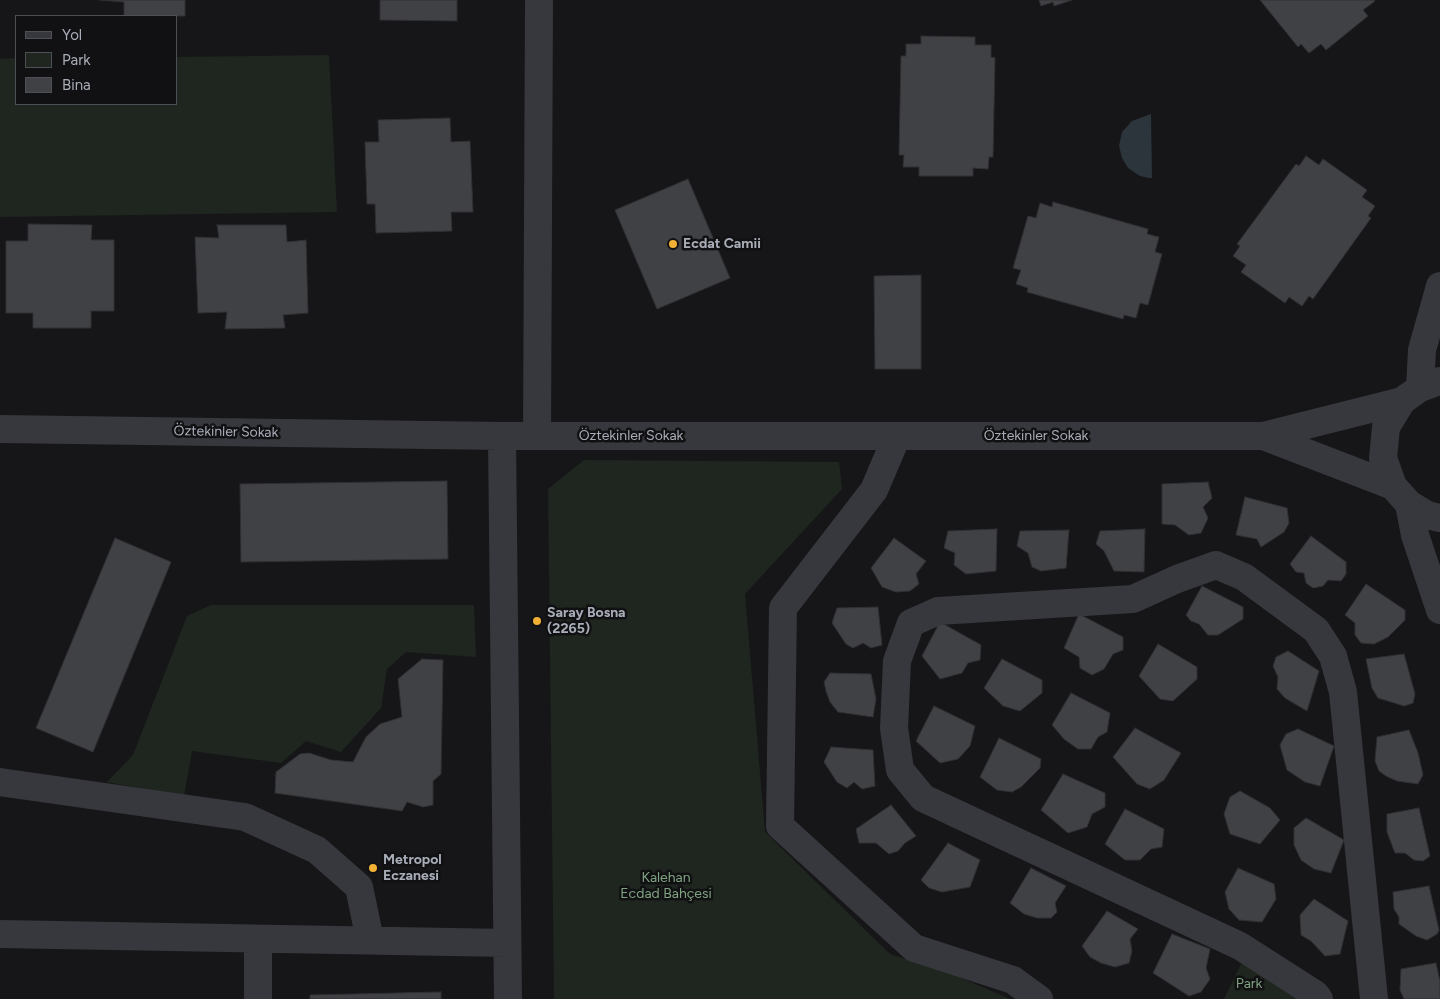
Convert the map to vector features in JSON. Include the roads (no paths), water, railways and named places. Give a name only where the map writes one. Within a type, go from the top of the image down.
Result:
[{"type":"street","points":[[537,436],[539,0]]},
{"type":"street","points":[[1440,286],[1422,350],[1421,390],[1386,428],[1383,458],[1401,495],[1440,610]]},
{"type":"street","name":"Öztekinler Sokak","points":[[0,429],[502,436],[1263,436],[1421,390]]},
{"type":"street","points":[[502,436],[508,999]]},
{"type":"street","points":[[897,436],[874,490],[783,608],[780,826],[914,948],[1013,980],[1039,999]]},
{"type":"street","name":"Öztekinler Sokak","points":[[1263,436],[1359,475],[1401,495],[1427,515],[1440,518]]},
{"type":"street","points":[[1319,999],[1315,994],[1240,946],[923,798],[900,770],[894,728],[897,661],[911,623],[938,611],[1133,600],[1177,579],[1216,566],[1244,577],[1316,630],[1333,656],[1343,692],[1374,999]]},
{"type":"street","points":[[0,782],[245,817],[317,850],[359,887],[370,940]]},
{"type":"street","points":[[0,934],[507,943]]},
{"type":"street","points":[[258,939],[258,999]]},
{"type":"place","name":"Ecdat Camii","points":[[673,244]]},
{"type":"place","name":"Saray Bosna (2265)","points":[[537,621]]},
{"type":"place","name":"Metropol Eczanesi","points":[[373,868]]},
{"type":"park label","name":"Kalehan Ecdad Bahçesi","points":[[666,886]]},
{"type":"park label","name":"Park","points":[[1249,984]]}]
